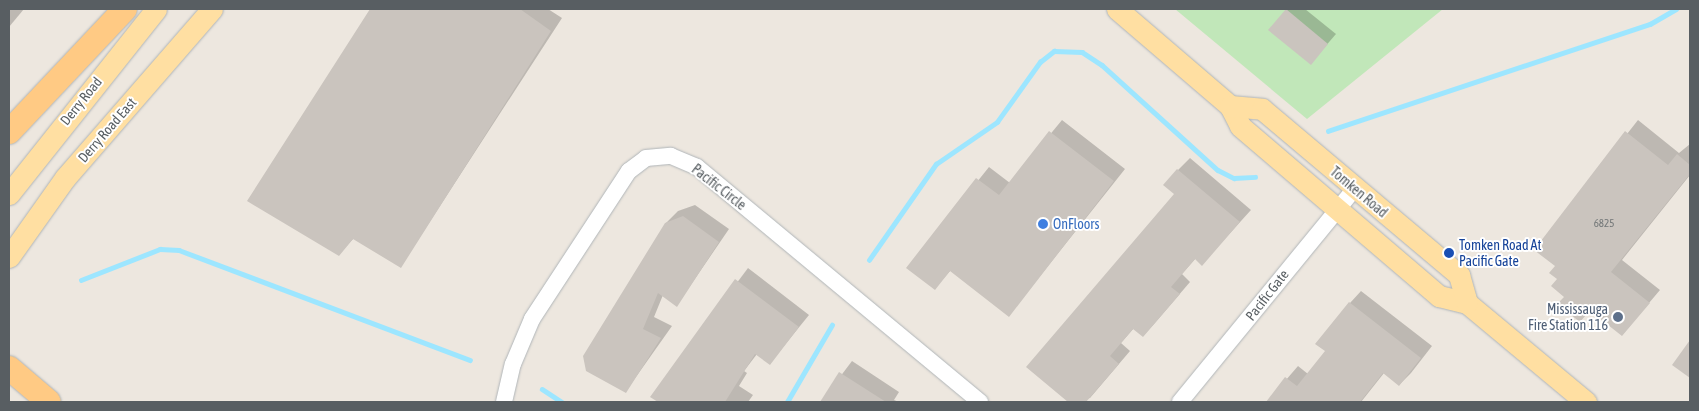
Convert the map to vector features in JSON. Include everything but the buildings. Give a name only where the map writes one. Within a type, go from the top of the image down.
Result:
[{"type":"highway","points":[[9,132],[125,9]]},
{"type":"highway","points":[[9,368],[49,402]]},
{"type":"main road","name":"Derry Road","points":[[9,194],[156,9]]},
{"type":"main road","name":"Derry Road East","points":[[9,256],[65,178],[212,9]]},
{"type":"main road","name":"Tomken Road","points":[[1117,9],[1230,106],[1240,126],[1439,296],[1467,303],[1586,402]]},
{"type":"main road","name":"Tomken Road","points":[[1230,106],[1262,109],[1458,275],[1467,303]]},
{"type":"street","name":"Pacific Circle","points":[[504,402],[532,319],[629,170],[646,158],[671,156],[697,167],[980,402]]},
{"type":"street","name":"Pacific Gate","points":[[1180,402],[1355,188]]},
{"type":"green space","points":[[1175,9],[1443,9],[1307,119]]},
{"type":"waterway","points":[[1328,131],[1650,24],[1676,9]]},
{"type":"waterway","points":[[869,260],[936,164],[997,122],[1040,62],[1054,51],[1082,52],[1102,65],[1218,170],[1234,178],[1255,177]]},
{"type":"waterway","points":[[81,280],[160,249],[179,250],[470,360]]},
{"type":"waterway","points":[[787,402],[832,325]]},
{"type":"waterway","points":[[542,389],[562,402]]},
{"type":"place","name":"OnFloors","points":[[1043,224]]},
{"type":"place","name":"Tomken Road At Pacific Gate","points":[[1449,253]]},
{"type":"place","name":"Mississauga Fire Station 116","points":[[1618,317]]}]
